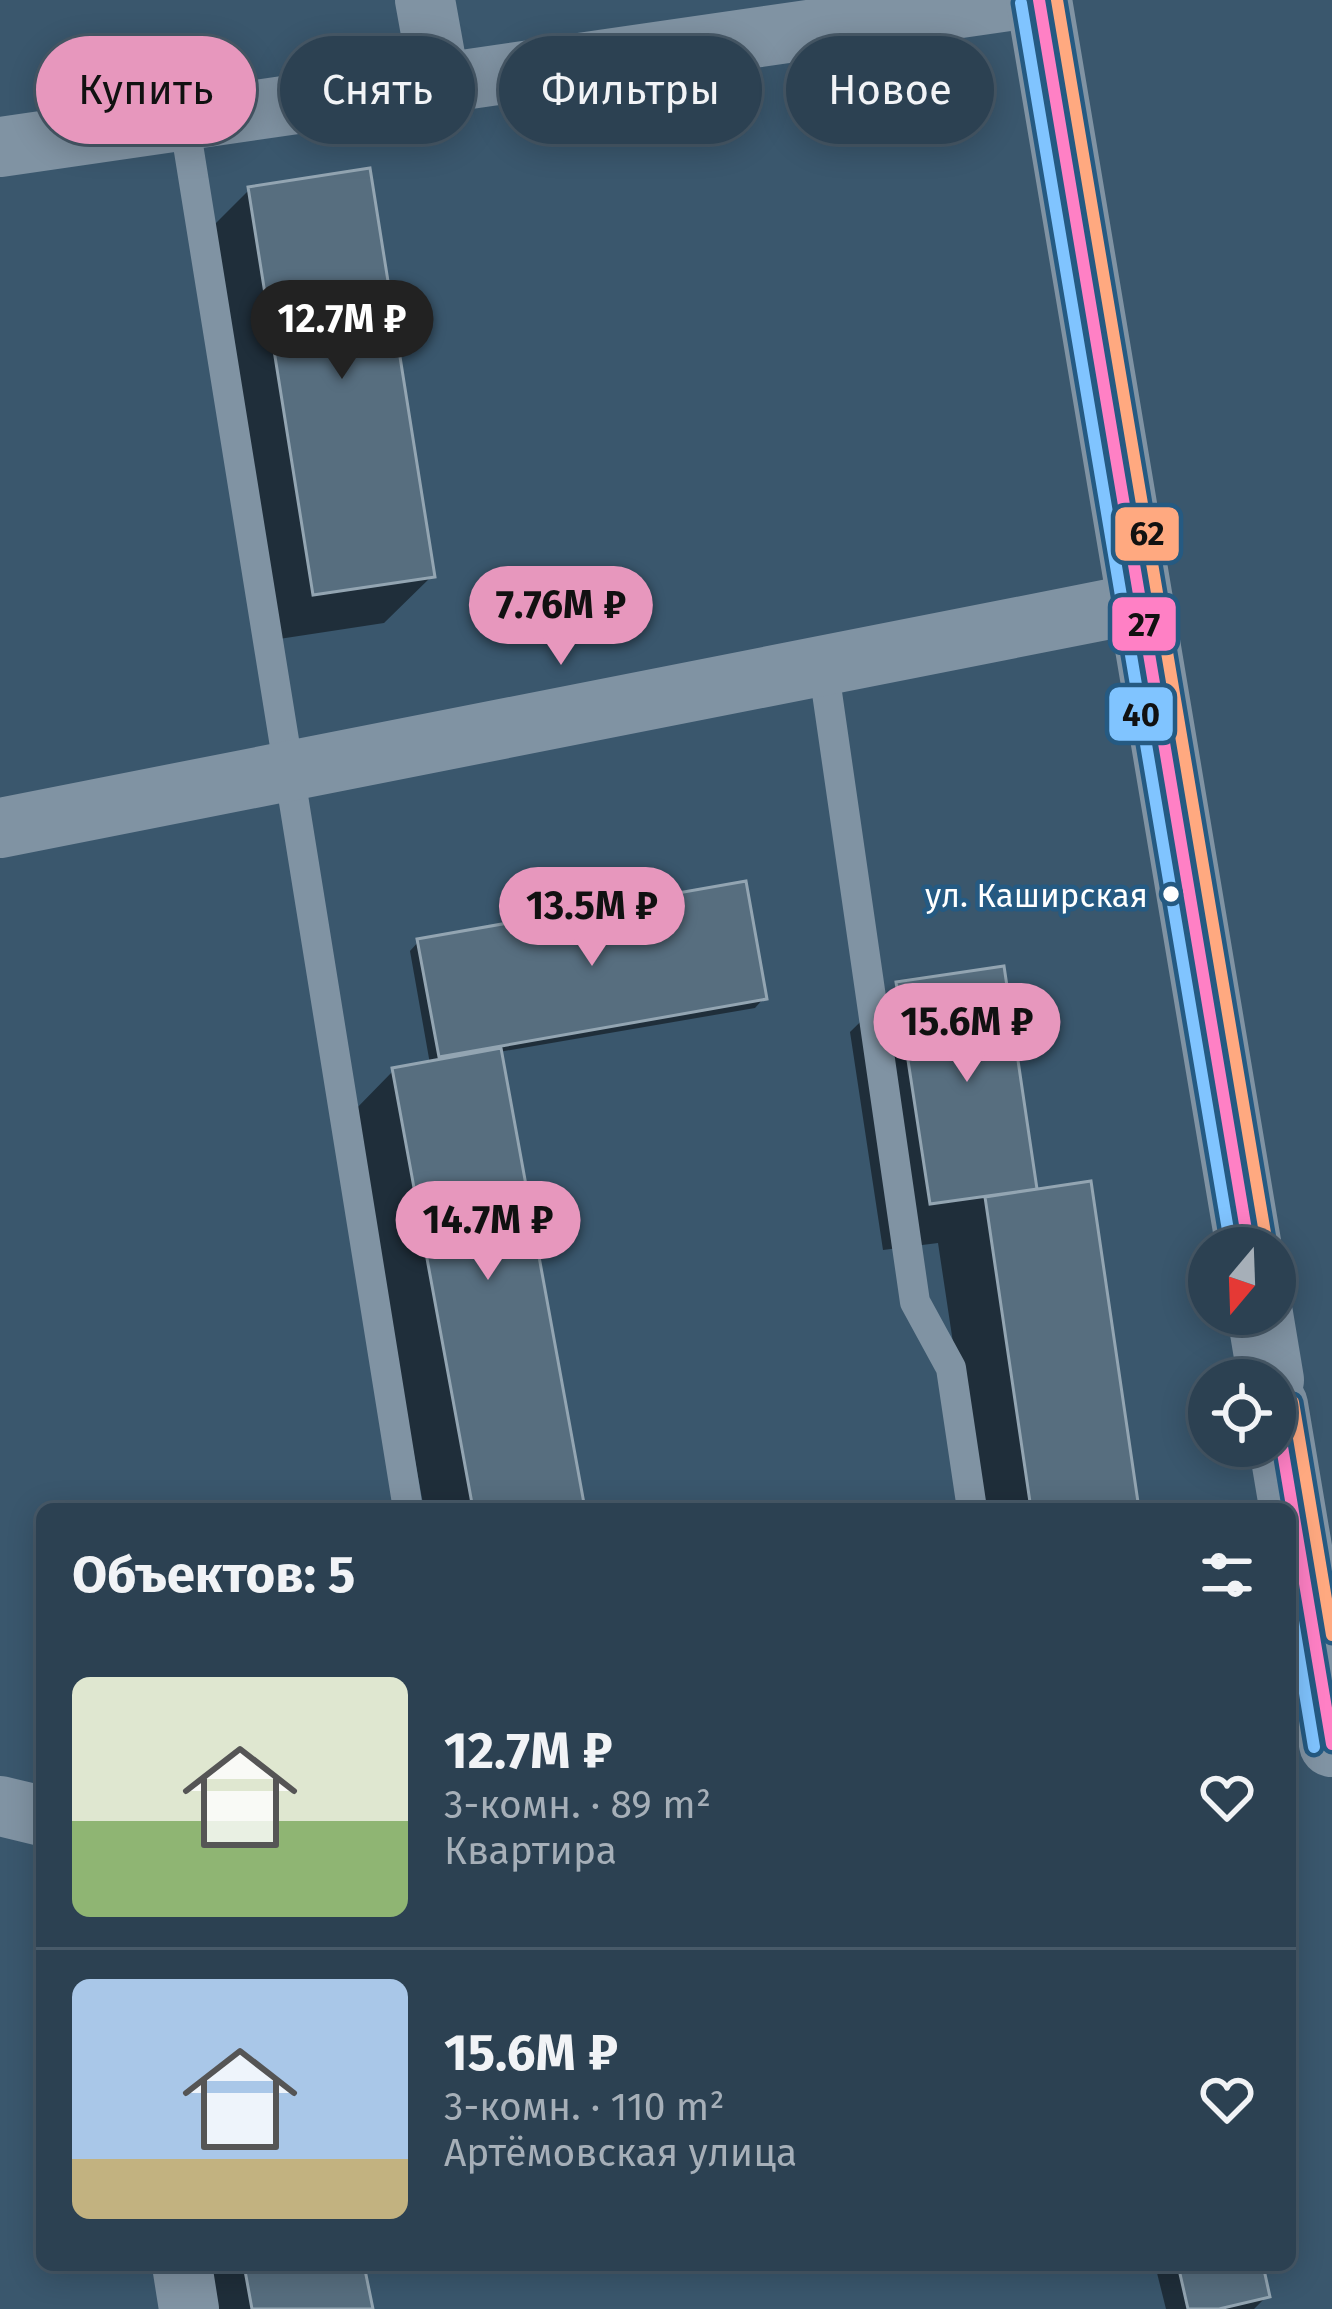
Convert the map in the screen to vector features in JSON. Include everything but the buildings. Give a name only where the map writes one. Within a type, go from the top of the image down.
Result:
[{"type":"street","points":[[425,0],[432,36]]},
{"type":"street","points":[[475,78],[1015,0]]},
{"type":"street","points":[[1039,0],[1245,1227]]},
{"type":"street","points":[[0,147],[36,142]]},
{"type":"street","points":[[0,828],[1140,603]]},
{"type":"street","points":[[1285,1467],[1291,1503]]},
{"type":"street","points":[[1296,1530],[1332,1744]]},
{"type":"street","points":[[0,1806],[36,1815]]},
{"type":"street","points":[[183,2271],[189,2309]]},
{"type":"lane","points":[[188,144],[406,1503]]},
{"type":"lane","points":[[823,665],[915,1302],[951,1369],[971,1503]]},
{"type":"transit line","name":"27","points":[[1039,0],[1245,1227]]},
{"type":"transit line","name":"62","points":[[1057,0],[1264,1227]]},
{"type":"transit line","name":"40","points":[[1021,3],[1227,1227]]},
{"type":"transit line","name":"62","points":[[1296,1420],[1332,1635]]},
{"type":"transit line","name":"27","points":[[1285,1467],[1291,1503]]},
{"type":"transit line","name":"27","points":[[1296,1530],[1332,1744]]},
{"type":"transit line","name":"40","points":[[1296,1639],[1314,1747]]},
{"type":"place","name":"ул. Каширская","points":[[1171,894]]}]
